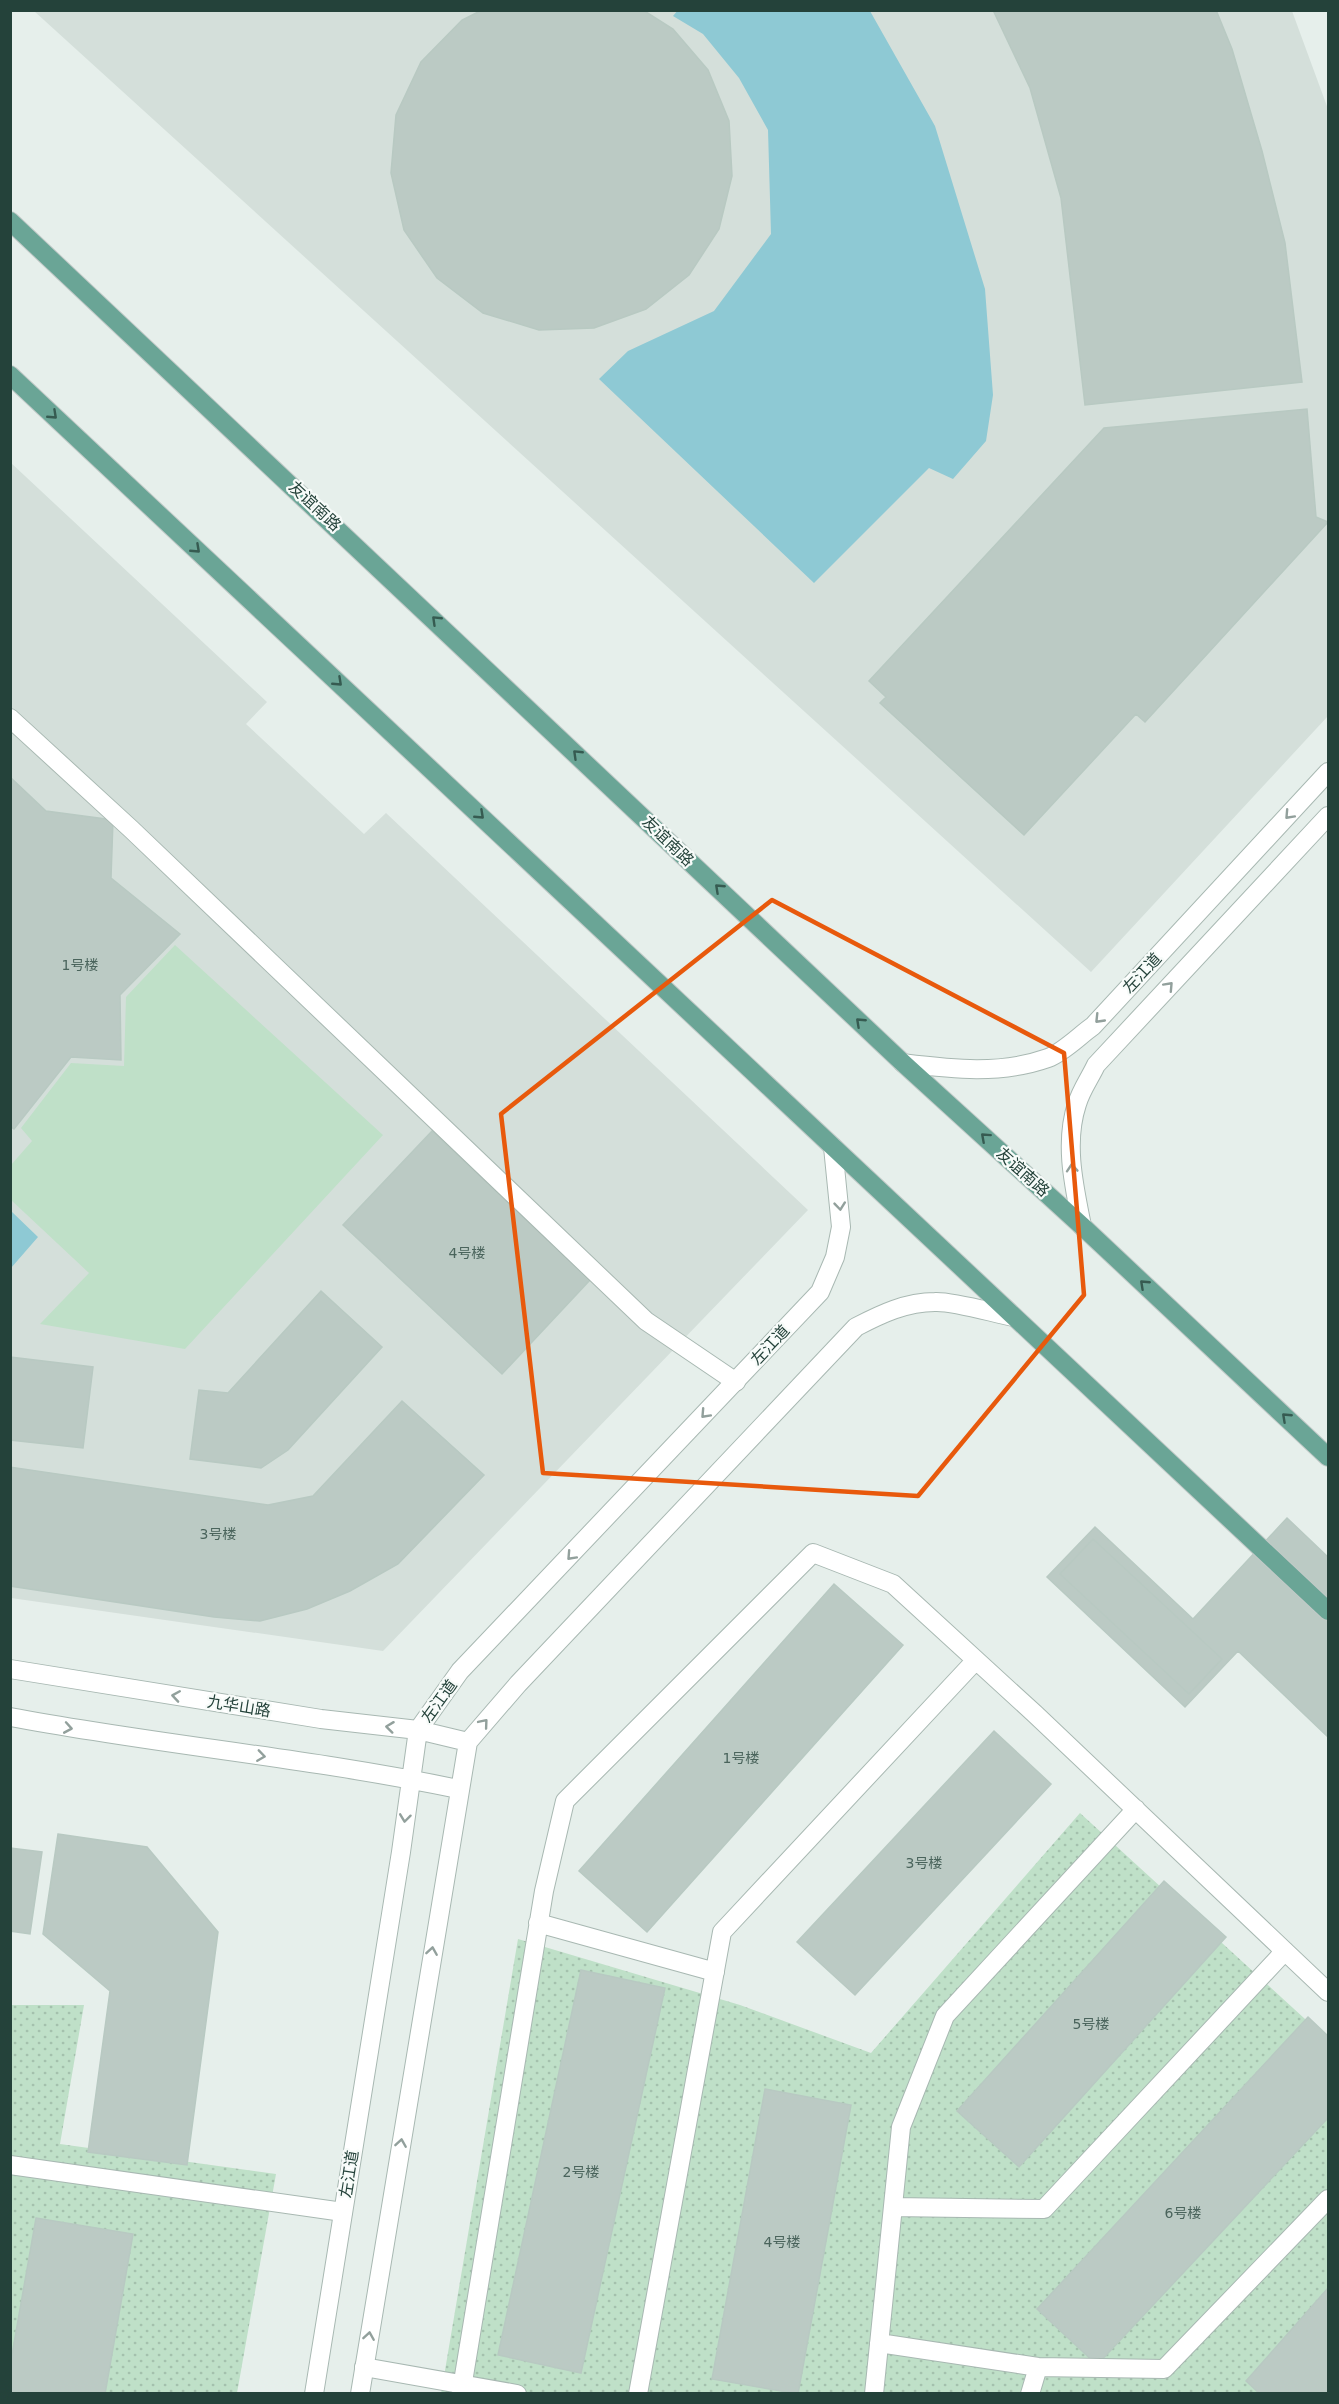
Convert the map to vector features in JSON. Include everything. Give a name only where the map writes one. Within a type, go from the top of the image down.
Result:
[{"type":"main road","name":"友谊南路","points":[[10,221],[343,532],[903,1063],[1082,1226],[1329,1457]]},
{"type":"main road","points":[[10,375],[1329,1611]]},
{"type":"street","points":[[10,718],[157,854],[646,1321],[736,1382]]},
{"type":"street","name":"左江道","points":[[903,1063],[963,1071],[1000,1068],[1050,1058],[1093,1026],[1329,772]]},
{"type":"street","name":"左江道","points":[[1082,1226],[1072,1179],[1070,1144],[1077,1104],[1096,1065],[1329,816]]},
{"type":"street","name":"左江道","points":[[314,2394],[401,1852],[418,1730],[460,1671],[820,1292],[835,1257],[841,1227],[833,1148]]},
{"type":"street","points":[[360,2394],[458,1789],[468,1742],[518,1684],[856,1327],[885,1312],[913,1304],[938,1301],[1014,1317]]},
{"type":"street","points":[[462,2389],[538,1923],[565,1801],[813,1553],[893,1584],[1329,1992]]},
{"type":"street","points":[[638,2394],[722,1932],[976,1660]]},
{"type":"street","name":"九华山路","points":[[10,1669],[321,1719],[418,1730],[468,1742]]},
{"type":"street","points":[[10,1717],[110,1736],[410,1779],[458,1789]]},
{"type":"street","points":[[874,2394],[901,2127],[945,2016],[1136,1809]]},
{"type":"street","points":[[538,1923],[716,1972]]},
{"type":"street","points":[[893,2207],[1044,2209],[1285,1951]]},
{"type":"street","points":[[10,2165],[343,2212]]},
{"type":"street","points":[[879,2343],[1038,2367],[1164,2369],[1329,2199]]},
{"type":"street","points":[[364,2367],[462,2389],[517,2394]]},
{"type":"street","points":[[1030,2394],[1038,2367]]},
{"type":"highlighted area","points":[[772,900],[1064,1053],[1084,1295],[918,1496],[543,1473],[501,1114]]},
{"type":"shaded area","points":[[34,11],[1292,11],[1328,109],[1328,716],[1091,972]]},
{"type":"shaded area","points":[[10,462],[267,702],[246,724],[364,834],[386,813],[808,1210],[383,1651],[11,1598]]},
{"type":"green space","points":[[175,945],[383,1135],[185,1349],[40,1324],[89,1273],[10,1199],[11,1165],[32,1141],[21,1128],[71,1063],[124,1066],[126,997]]},
{"type":"green space","points":[[1080,1813],[1328,2040],[1328,2393],[441,2394],[518,1939],[740,2005],[871,2053]]},
{"type":"green space","points":[[11,2005],[84,2005],[60,2144],[276,2174],[237,2393],[11,2394]]},
{"type":"water","points":[[678,10],[870,11],[935,126],[985,289],[993,395],[986,441],[953,479],[929,468],[814,583],[599,379],[628,351],[714,311],[771,234],[768,130],[739,78],[703,34],[673,16]]},
{"type":"water","points":[[11,1211],[38,1237],[11,1268]]},
{"type":"building","points":[[482,10],[643,10],[673,29],[708,70],[729,121],[732,176],[719,229],[689,275],[646,309],[594,328],[539,330],[483,313],[437,278],[404,230],[391,173],[396,115],[421,62],[462,20]]},
{"type":"building","points":[[993,10],[1216,10],[1232,49],[1262,151],[1285,243],[1302,382],[1085,405],[1061,198],[1030,88]]},
{"type":"building","points":[[1307,409],[1316,517],[1328,522],[1145,722],[1136,714],[1024,835],[880,703],[886,697],[869,681],[1104,428]]},
{"type":"building","points":[[10,777],[46,811],[113,820],[111,878],[180,934],[120,995],[121,1060],[71,1057],[14,1129],[10,1126]]},
{"type":"building","points":[[432,1131],[590,1280],[502,1374],[343,1225]]},
{"type":"building","points":[[321,1291],[382,1347],[288,1450],[261,1468],[190,1459],[199,1390],[228,1393]]},
{"type":"building","points":[[10,1357],[93,1367],[83,1448],[10,1440]]},
{"type":"building","points":[[402,1401],[484,1475],[398,1564],[350,1591],[307,1609],[260,1621],[214,1617],[10,1586],[10,1467],[268,1505],[313,1496]]},
{"type":"building","points":[[1287,1518],[1328,1557],[1328,1737],[1238,1651],[1185,1707],[1047,1577],[1095,1527],[1193,1619]]},
{"type":"building","points":[[1093,1539],[1222,1659],[1189,1694],[1060,1574]]},
{"type":"building","points":[[834,1584],[903,1645],[647,1932],[579,1871]]},
{"type":"building","points":[[994,1731],[1051,1784],[855,1995],[797,1942]]},
{"type":"building","points":[[58,1834],[147,1847],[218,1932],[187,2165],[88,2152],[110,1991],[43,1934]]},
{"type":"building","points":[[10,1848],[42,1852],[30,1934],[10,1931]]},
{"type":"building","points":[[1164,1881],[1226,1937],[1019,2167],[957,2111]]},
{"type":"building","points":[[581,1970],[665,1988],[581,2373],[498,2355]]},
{"type":"building","points":[[1308,2017],[1328,2036],[1328,2118],[1097,2365],[1037,2309]]},
{"type":"building","points":[[765,2089],[851,2105],[798,2394],[712,2379]]},
{"type":"building","points":[[36,2218],[133,2234],[105,2394],[10,2394],[10,2366]]},
{"type":"building","points":[[1328,2288],[1328,2394],[1260,2394],[1246,2381]]}]
